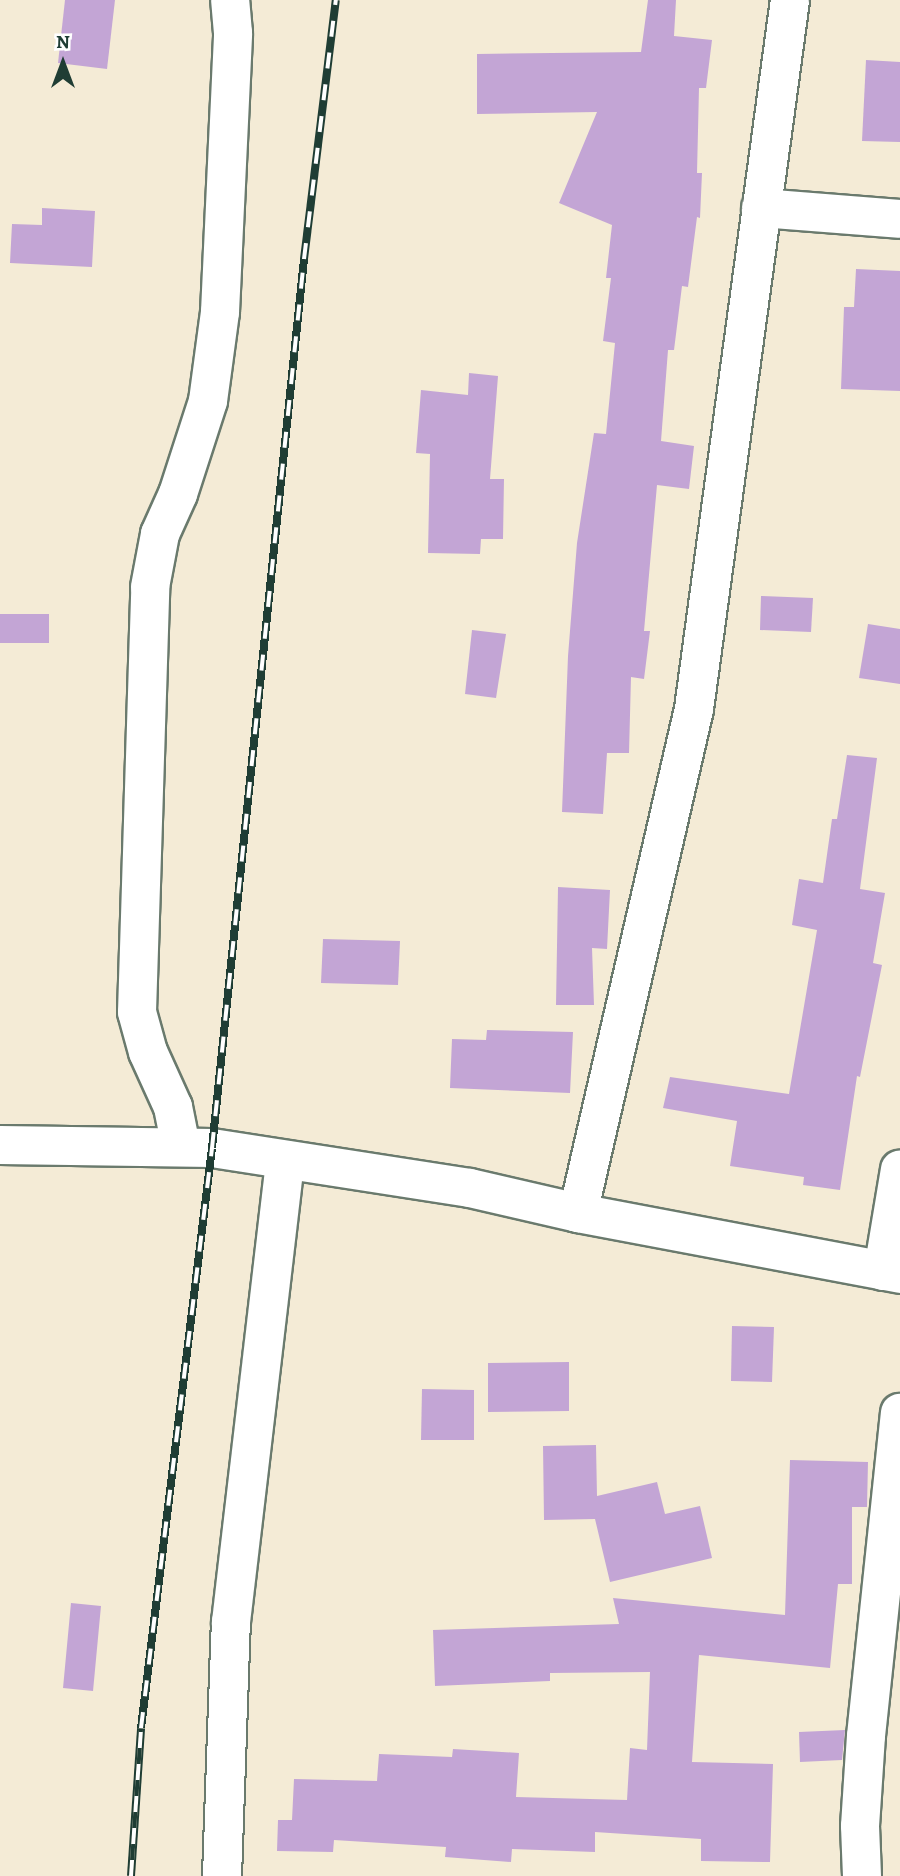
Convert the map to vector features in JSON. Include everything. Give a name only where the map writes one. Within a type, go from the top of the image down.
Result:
[{"type":"street","points":[[181,1147],[173,1107],[148,1052],[137,1012],[150,587],[160,534],[178,494],[208,401],[220,312],[233,33],[230,0]]},
{"type":"street","points":[[578,1213],[694,709],[790,0]]},
{"type":"street","points":[[761,208],[900,219]]},
{"type":"street","points":[[0,1145],[212,1148],[470,1188],[578,1213],[891,1273],[900,1168]]},
{"type":"street","points":[[222,1876],[231,1622],[285,1160]]},
{"type":"street","points":[[862,1876],[860,1826],[866,1736],[900,1413]]},
{"type":"building","points":[[65,0],[115,0],[107,69],[58,63]]},
{"type":"building","points":[[648,0],[676,0],[674,36],[712,40],[706,88],[699,88],[697,173],[702,173],[700,218],[697,217],[688,287],[682,286],[674,350],[668,350],[661,441],[694,446],[689,489],[657,485],[644,631],[650,631],[644,679],[631,677],[629,753],[607,753],[603,814],[562,812],[568,656],[577,543],[594,433],[606,434],[615,343],[603,341],[611,278],[606,278],[612,225],[559,203],[597,112],[477,114],[477,54],[641,52]]},
{"type":"building","points":[[866,60],[900,62],[900,142],[862,141]]},
{"type":"building","points":[[42,208],[95,211],[92,267],[10,263],[12,224],[42,225]]},
{"type":"building","points":[[856,269],[900,271],[900,391],[841,389],[844,307],[854,307]]},
{"type":"building","points":[[469,373],[498,376],[490,479],[504,479],[503,539],[481,539],[480,554],[428,553],[430,454],[416,453],[421,390],[468,395]]},
{"type":"building","points":[[761,596],[813,598],[811,632],[760,630]]},
{"type":"building","points":[[0,614],[49,614],[49,643],[0,643]]},
{"type":"building","points":[[868,624],[900,629],[900,684],[859,678]]},
{"type":"building","points":[[472,630],[506,634],[496,698],[465,694]]},
{"type":"building","points":[[847,755],[877,758],[860,889],[885,893],[873,963],[882,965],[860,1077],[857,1076],[840,1190],[803,1185],[804,1177],[730,1166],[737,1121],[663,1108],[670,1077],[789,1094],[817,930],[792,925],[799,879],[823,883],[832,819],[837,819]]},
{"type":"building","points":[[558,887],[610,890],[607,949],[592,948],[594,1005],[556,1005]]},
{"type":"building","points":[[323,939],[400,941],[398,985],[321,983]]},
{"type":"building","points":[[487,1030],[573,1032],[570,1093],[450,1088],[452,1039],[486,1040]]},
{"type":"building","points":[[732,1326],[774,1327],[772,1382],[731,1381]]},
{"type":"building","points":[[569,1362],[569,1411],[488,1412],[488,1363]]},
{"type":"building","points":[[422,1389],[474,1390],[474,1440],[421,1440]]},
{"type":"building","points":[[596,1445],[597,1496],[657,1482],[665,1514],[700,1506],[712,1558],[610,1582],[595,1519],[544,1520],[543,1446]]},
{"type":"building","points":[[790,1460],[868,1462],[867,1507],[852,1507],[852,1584],[838,1584],[830,1668],[699,1655],[692,1762],[773,1764],[770,1862],[701,1861],[701,1839],[595,1832],[595,1852],[512,1849],[511,1862],[445,1857],[446,1847],[334,1840],[333,1852],[277,1851],[278,1820],[292,1820],[294,1779],[377,1781],[379,1754],[452,1757],[453,1749],[519,1753],[516,1797],[627,1800],[630,1748],[647,1750],[650,1672],[550,1673],[550,1681],[435,1686],[433,1630],[619,1624],[613,1598],[785,1615]]},
{"type":"building","points":[[71,1603],[101,1606],[93,1691],[63,1688]]},
{"type":"building","points":[[845,1730],[842,1760],[800,1762],[799,1732]]},
{"type":"railway","points":[[131,1876],[141,1728],[212,1148],[304,259],[336,0]]}]
